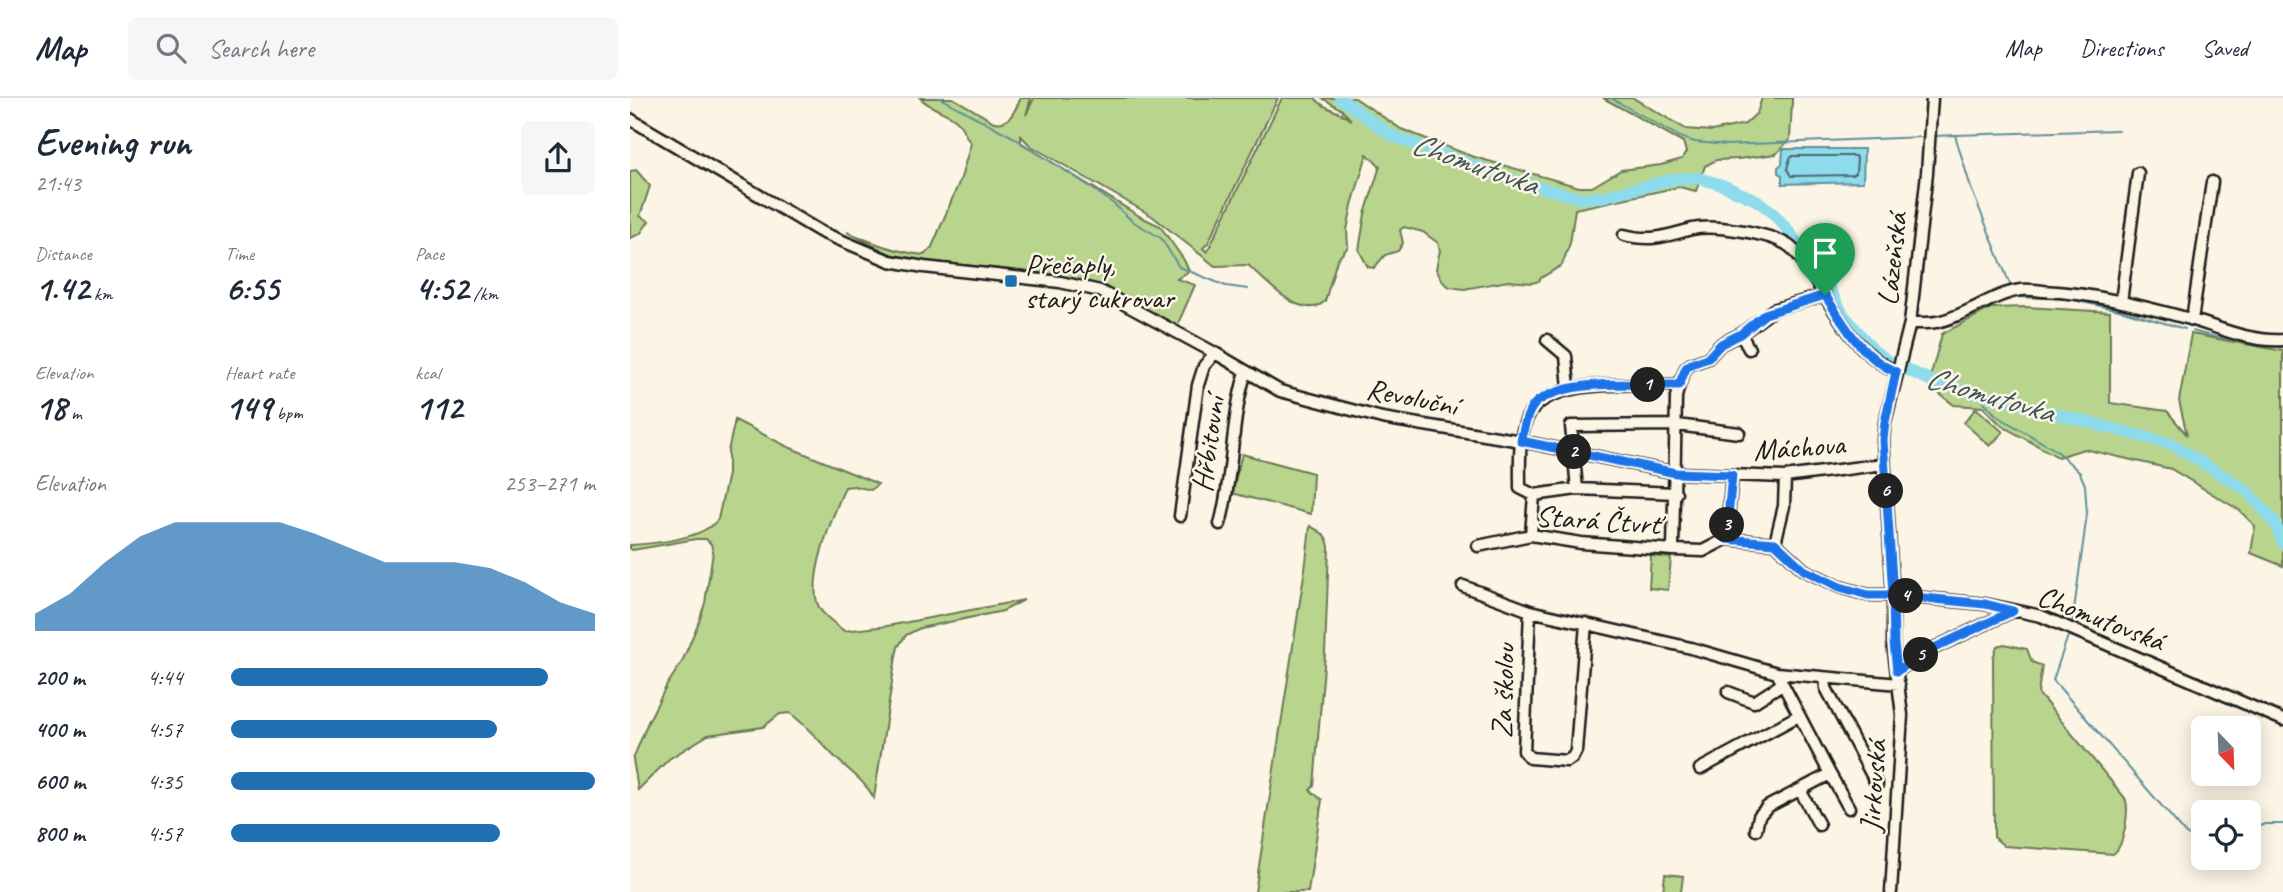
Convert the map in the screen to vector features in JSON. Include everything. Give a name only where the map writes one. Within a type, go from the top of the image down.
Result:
[{"type":"street","name":"Lázeňská","points":[[1884,464],[1885,422],[1910,323],[1927,173],[1932,98]]},
{"type":"street","name":"Revoluční","points":[[630,119],[821,232],[890,261],[1059,282],[1100,291],[1280,391],[1382,418],[1574,452]]},
{"type":"street","points":[[2121,302],[2138,173]]},
{"type":"street","points":[[2192,320],[2211,182]]},
{"type":"street","points":[[1624,235],[1664,238],[1692,229],[1711,227],[1727,228],[1788,244],[1804,263],[1851,335],[1884,366],[1898,367]]},
{"type":"street","points":[[1910,323],[1944,320],[1978,304],[2021,290],[2046,291],[2121,302],[2246,337],[2283,340]]},
{"type":"street","points":[[1676,494],[1577,489],[1534,495],[1520,488],[1521,441],[1527,418],[1536,402],[1569,388],[1679,385],[1686,368],[1691,364],[1708,358],[1721,344],[1741,334],[1773,310],[1825,295]]},
{"type":"street","points":[[1741,334],[1749,349]]},
{"type":"street","points":[[1547,340],[1566,356],[1569,388]]},
{"type":"street","points":[[1180,516],[1198,385],[1204,366],[1215,353]]},
{"type":"street","name":"Hřbitovní","points":[[1220,524],[1228,497],[1240,390],[1245,372]]},
{"type":"street","name":"Stará Čtvrť","points":[[1673,550],[1676,397],[1679,385]]},
{"type":"street","points":[[1577,489],[1571,426],[1676,425],[1739,433]]},
{"type":"street","name":"Máchova","points":[[1574,452],[1676,473],[1785,477],[1884,464]]},
{"type":"street","name":"Jirkovská","points":[[1884,464],[1901,739],[1891,892]]},
{"type":"street","points":[[1732,475],[1726,539],[1775,543],[1784,506],[1785,477]]},
{"type":"street","points":[[1531,535],[1534,495]]},
{"type":"street","name":"Stará Čtvrť","points":[[1478,546],[1531,535],[1581,543],[1703,551],[1726,539]]},
{"type":"street","name":"Chomutovská","points":[[1775,543],[1804,570],[1840,587],[1868,595],[1985,604],[2042,616],[2283,720]]},
{"type":"street","points":[[1463,586],[1531,611],[1691,648],[1777,673],[1899,684]]},
{"type":"street","name":"Za školou","points":[[1531,611],[1524,751],[1530,758],[1567,761],[1576,751],[1586,622]]},
{"type":"street","points":[[1897,671],[1930,650],[2013,611]]},
{"type":"street","points":[[1777,673],[1849,808]]},
{"type":"street","points":[[1825,678],[1826,688],[1877,785]]},
{"type":"street","points":[[1728,692],[1755,702],[1782,684]]},
{"type":"street","points":[[1700,769],[1798,716]]},
{"type":"street","points":[[1756,830],[1759,816],[1767,807],[1830,774]]},
{"type":"street","points":[[1800,790],[1819,825]]},
{"type":"green space","points":[[920,98],[953,98],[994,122],[1000,122],[1011,116],[1021,98],[1031,98],[1026,115],[1034,98],[1278,98],[1208,243],[1203,248],[1207,252],[1282,98],[1315,98],[1351,120],[1342,110],[1322,98],[1355,98],[1401,129],[1471,156],[1579,187],[1592,187],[1621,170],[1661,165],[1682,159],[1686,152],[1683,142],[1603,98],[1633,98],[1686,129],[1712,131],[1745,124],[1757,113],[1762,98],[1792,98],[1792,102],[1790,139],[1776,154],[1716,160],[1705,166],[1696,191],[1679,187],[1575,209],[1570,243],[1562,265],[1532,283],[1508,281],[1464,289],[1450,287],[1444,283],[1436,269],[1440,250],[1438,243],[1423,232],[1404,227],[1400,230],[1403,243],[1398,251],[1385,255],[1374,268],[1368,267],[1359,250],[1365,214],[1380,166],[1367,154],[1352,205],[1347,230],[1348,247],[1337,260],[1325,301],[1306,307],[1284,297],[1248,265],[1215,266],[1152,216],[1031,146],[1021,136],[1021,143],[1160,226],[1189,271],[1177,279],[1195,285],[1177,326],[1098,286],[1059,275],[897,258],[847,232],[914,254],[924,255],[932,247],[961,178],[971,143],[955,119]]},
{"type":"green space","points":[[636,170],[650,186],[640,216],[649,221],[640,234],[630,238],[630,171]]},
{"type":"green space","points":[[2026,307],[2110,312],[2110,403],[2167,411],[2187,435],[2179,401],[2191,334],[2283,351],[2283,566],[2251,553],[2255,526],[2239,510],[2171,469],[2084,449],[2058,457],[2002,426],[1983,407],[1954,405],[1928,385],[1942,334],[1991,308]]},
{"type":"green space","points":[[1976,408],[2003,432],[1990,446],[1964,423]]},
{"type":"green space","points":[[735,420],[786,446],[878,484],[871,490],[845,487],[822,548],[816,597],[820,609],[844,631],[887,626],[1024,600],[1003,611],[920,628],[906,635],[896,656],[874,798],[861,781],[790,713],[780,714],[763,727],[708,735],[669,759],[638,790],[633,759],[648,722],[682,662],[698,624],[705,603],[713,552],[706,539],[633,550],[630,545],[690,536],[711,526],[718,519],[728,474],[728,451]]},
{"type":"green space","points":[[1242,454],[1313,473],[1311,514],[1232,493]]},
{"type":"green space","points":[[1310,526],[1325,536],[1329,547],[1325,654],[1314,786],[1310,790],[1322,800],[1308,892],[1255,892],[1306,562]]},
{"type":"green space","points":[[1651,556],[1671,558],[1668,590],[1649,588]]},
{"type":"green space","points":[[2004,644],[2027,649],[2032,662],[2042,666],[2038,693],[2125,798],[2125,828],[2120,844],[2113,854],[2004,846],[1994,837],[1993,658],[1997,646]]},
{"type":"green space","points":[[1665,874],[1683,876],[1681,892],[1663,892]]},
{"type":"water","points":[[1783,149],[1864,149],[1863,182],[1782,184],[1778,167],[1782,164]]},
{"type":"waterway","points":[[940,98],[1013,137],[1089,186],[1132,221],[1161,238],[1179,267],[1226,286],[1248,289]]},
{"type":"waterway","name":"Chomutovka","points":[[1340,98],[1392,136],[1511,179],[1579,198],[1602,197],[1674,179],[1698,178],[1756,200],[1772,212],[1788,230],[1843,314],[1874,351],[1888,361],[1934,382],[2172,444],[2246,490],[2274,521],[2283,543]]},
{"type":"waterway","points":[[1611,98],[1680,137],[1695,142],[1727,145],[1923,137]]},
{"type":"waterway","points":[[1955,135],[2118,130]]},
{"type":"waterway","points":[[1936,136],[1955,135],[1971,188],[2011,287]]},
{"type":"waterway","points":[[2016,297],[2069,299],[2185,329]]},
{"type":"waterway","points":[[2192,331],[2283,348]]},
{"type":"waterway","points":[[1976,393],[1997,416],[2057,451],[2080,473],[2085,485],[2087,514],[2072,625]]},
{"type":"waterway","points":[[2069,633],[2053,680],[2191,837]]},
{"type":"waterway","points":[[2261,826],[2283,824]]},
{"type":"place","name":"Přečaply, starý cukrovar","points":[[1011,281]]},
{"type":"route","points":[[1825,295],[1765,314],[1741,334],[1721,344],[1708,358],[1686,368],[1679,385],[1569,388],[1536,402],[1527,418],[1521,441],[1676,473],[1732,475],[1726,539],[1775,543],[1804,570],[1840,587],[1868,595],[1893,595],[1985,604],[2013,611],[1930,650],[1897,671],[1894,643],[1893,595],[1883,440],[1896,372],[1874,360],[1851,335],[1825,295]]}]
